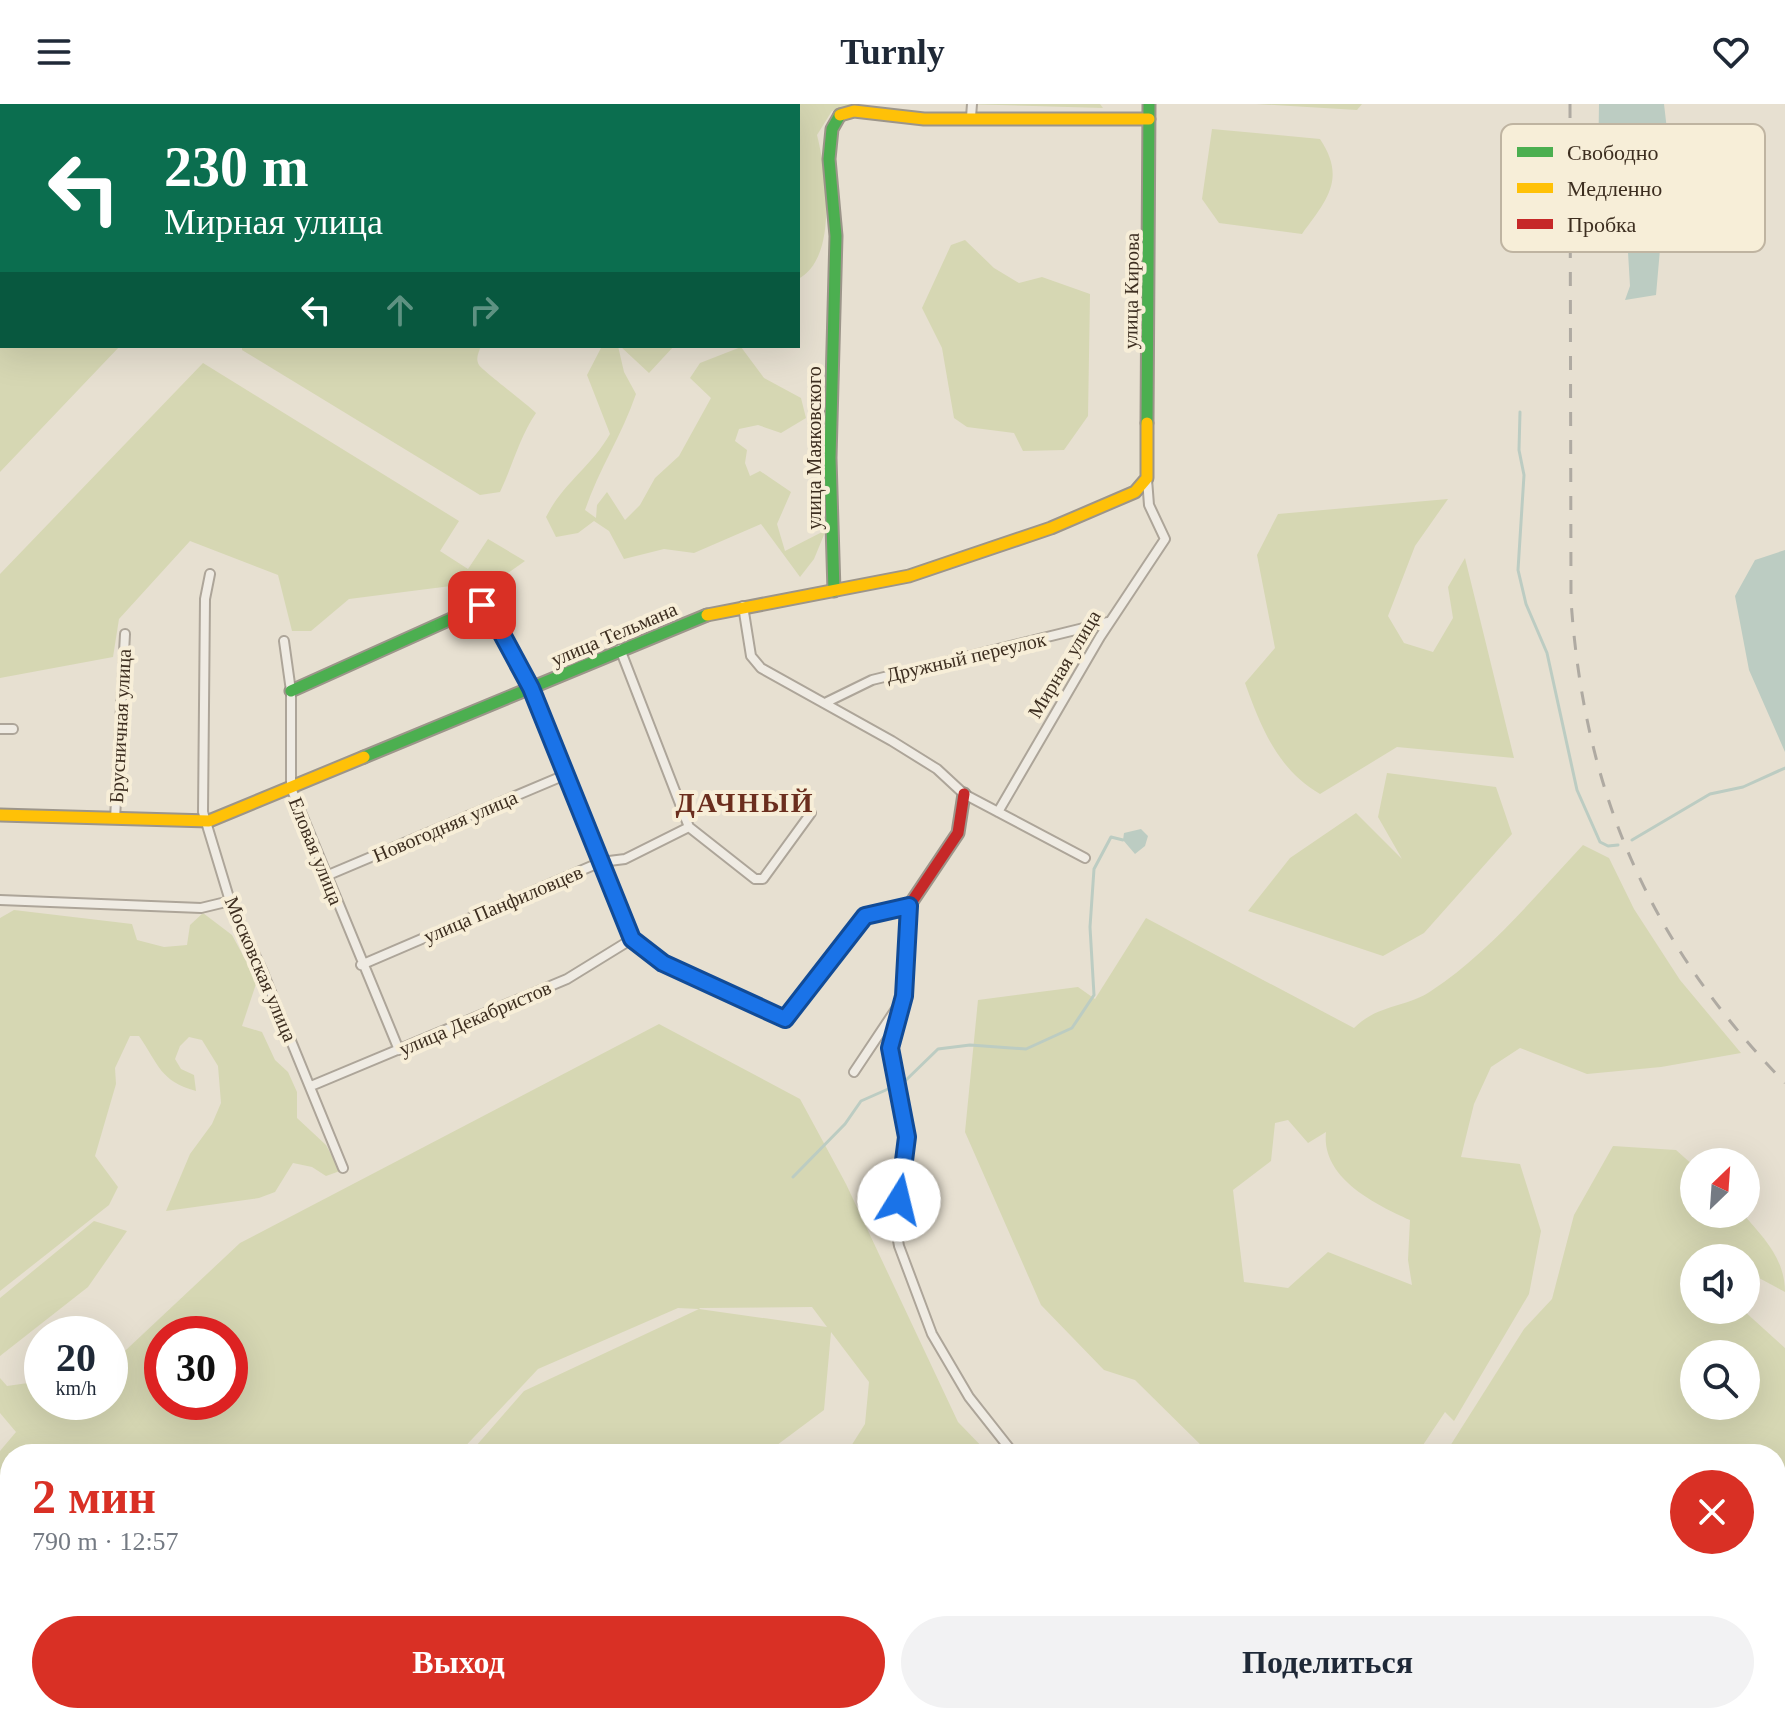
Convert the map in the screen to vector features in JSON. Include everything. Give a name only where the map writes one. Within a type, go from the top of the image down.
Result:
[{"type":"street","points":[[972,104],[971,117],[1149,119]]},
{"type":"street","name":"улица Кирова","points":[[1147,478],[1149,104]]},
{"type":"street","name":"улица Маяковского","points":[[834,591],[831,507],[836,232],[830,132],[838,115],[854,111],[924,119],[971,117]]},
{"type":"street","name":"улица Тельмана","points":[[0,815],[209,821],[717,611],[909,576],[1051,528],[1135,492],[1147,478]]},
{"type":"street","name":"Мирная улица","points":[[998,812],[1109,622],[1165,539],[1149,505],[1147,478]]},
{"type":"street","name":"Московская улица","points":[[210,574],[205,599],[203,812],[209,821],[230,901],[311,1086],[343,1168]]},
{"type":"street","points":[[291,691],[482,605],[489,610],[531,688],[632,939],[663,963],[785,1019],[865,916],[909,906]]},
{"type":"street","points":[[743,606],[751,656],[761,668],[827,702],[937,769],[964,794],[1085,858]]},
{"type":"street","name":"Дружный переулок","points":[[827,702],[872,680],[1109,622]]},
{"type":"street","name":"Брусничная улица","points":[[115,819],[125,634]]},
{"type":"street","name":"Еловая улица","points":[[284,641],[291,691],[291,788],[361,965],[399,1050]]},
{"type":"street","points":[[620,649],[689,827],[755,879],[763,879],[811,813]]},
{"type":"street","points":[[0,729],[13,729]]},
{"type":"street","name":"Новогодняя улица","points":[[326,876],[565,775]]},
{"type":"street","points":[[964,794],[958,833],[909,906],[904,996],[890,1048],[907,1137],[904,1182],[894,1218],[899,1246],[932,1334],[969,1397],[1006,1444]]},
{"type":"street","name":"улица Панфиловцев","points":[[361,965],[601,862],[625,859],[689,827]]},
{"type":"street","points":[[0,900],[201,908],[230,901]]},
{"type":"street","name":"улица Декабристов","points":[[311,1086],[567,979],[632,939]]},
{"type":"street","points":[[854,1072],[904,996]]},
{"type":"green space","points":[[800,104],[853,104],[832,111],[817,135],[824,170],[826,213],[820,253],[811,268],[800,277]]},
{"type":"green space","points":[[962,104],[1100,104],[1103,108]]},
{"type":"green space","points":[[1256,104],[1362,104],[1357,110]]},
{"type":"green space","points":[[1212,129],[1320,139],[1332,166],[1330,189],[1302,234],[1219,223],[1202,199]]},
{"type":"green space","points":[[965,240],[994,268],[1019,283],[1042,277],[1090,294],[1088,416],[1064,450],[1023,451],[1014,433],[967,427],[954,418],[942,348],[922,308],[951,245]]},
{"type":"green space","points":[[0,348],[118,348],[0,472]]},
{"type":"green space","points":[[480,348],[477,357],[479,365],[536,413],[500,492],[480,495],[242,350]]},
{"type":"green space","points":[[601,348],[618,348],[624,372],[636,394],[585,510],[596,518],[597,505],[607,492],[625,520],[640,505],[655,478],[679,456],[711,398],[690,378],[700,363],[742,348],[764,378],[801,398],[806,418],[781,433],[758,425],[739,429],[735,441],[747,450],[745,463],[750,476],[760,471],[791,492],[777,524],[785,551],[826,530],[814,559],[800,577],[761,524],[694,553],[664,549],[624,559],[609,531],[594,521],[578,533],[556,537],[546,517],[560,494],[610,434],[587,375]]},
{"type":"green space","points":[[622,348],[672,348],[649,373]]},
{"type":"green space","points":[[203,363],[459,521],[440,551],[468,569],[488,539],[525,561],[498,580],[349,599],[311,631],[292,631],[278,575],[190,541],[119,619],[113,657],[0,678],[0,574]]},
{"type":"green space","points":[[1448,499],[1415,546],[1388,616],[1404,643],[1433,652],[1453,618],[1448,587],[1465,558],[1514,758],[1397,747],[1320,794],[1292,772],[1272,746],[1245,683],[1275,648],[1257,555],[1278,514]]},
{"type":"green space","points":[[1387,773],[1496,787],[1512,834],[1424,933],[1383,956],[1248,911],[1290,858],[1356,813],[1402,859],[1378,817]]},
{"type":"green space","points":[[1583,845],[1609,858],[1634,909],[1680,980],[1741,1053],[1661,1067],[1587,1074],[1520,1048],[1491,1067],[1474,1104],[1461,1157],[1520,1164],[1541,1231],[1529,1294],[1454,1421],[1445,1412],[1424,1444],[1200,1444],[1135,1380],[1104,1370],[1041,1305],[965,1132],[978,1000],[1078,987],[1095,999],[1146,918],[1354,1028],[1373,1014],[1412,1001],[1453,976],[1529,903]],"holes":[[[1288,1120],[1308,1143],[1326,1132],[1332,1163],[1341,1176],[1381,1206],[1410,1220],[1408,1260],[1412,1285],[1328,1252],[1288,1288],[1244,1282],[1233,1190],[1271,1161],[1275,1123]]]},
{"type":"green space","points":[[14,910],[132,924],[137,940],[164,947],[187,945],[190,925],[203,913],[232,935],[257,981],[242,1026],[262,1032],[275,1060],[288,1072],[297,1092],[297,1118],[326,1145],[340,1171],[326,1176],[312,1167],[293,1163],[275,1192],[259,1198],[166,1211],[190,1154],[212,1124],[221,1103],[218,1066],[202,1040],[189,1037],[180,1046],[175,1059],[181,1069],[194,1075],[196,1091],[184,1087],[167,1077],[139,1036],[130,1036],[115,1068],[116,1084],[95,1156],[118,1187],[109,1205],[0,1291],[0,918]]},
{"type":"green space","points":[[659,1024],[800,1099],[846,1184],[958,1422],[979,1444],[852,1444],[865,1424],[869,1382],[831,1332],[824,1410],[778,1444],[478,1444],[524,1391],[699,1309],[678,1308],[538,1369],[467,1444],[6,1444],[16,1432],[0,1413],[0,1378],[7,1386],[24,1384],[24,1420],[128,1420],[128,1348],[144,1333],[144,1420],[248,1420],[248,1316],[162,1316],[240,1243]],"holes":[[[812,1307],[827,1327],[699,1309]]]},
{"type":"green space","points":[[1613,1146],[1676,1150],[1680,1154],[1680,1228],[1755,1228],[1772,1250],[1781,1269],[1785,1292],[1760,1279],[1760,1244],[1680,1244],[1680,1324],[1758,1324],[1785,1348],[1785,1444],[1451,1444],[1524,1329],[1552,1299],[1574,1215]]},
{"type":"green space","points":[[94,1221],[127,1231],[88,1287],[51,1316],[24,1316],[24,1337],[0,1356],[0,1298]]},
{"type":"shaded area","points":[[1599,104],[1664,104],[1666,124],[1599,124]]},
{"type":"shaded area","points":[[1628,252],[1660,252],[1656,295],[1625,300],[1630,286]]},
{"type":"shaded area","points":[[1785,550],[1785,752],[1749,670],[1735,596],[1755,560]]},
{"type":"shaded area","points":[[1141,829],[1148,836],[1145,846],[1135,854],[1123,840],[1124,833]]},
{"type":"waterway","points":[[1520,412],[1519,450],[1524,475],[1518,570],[1526,604],[1547,653],[1577,790],[1600,842],[1608,846],[1618,845]]},
{"type":"waterway","points":[[1632,840],[1710,794],[1743,787],[1785,768]]},
{"type":"waterway","points":[[793,1177],[845,1124],[861,1101],[904,1082],[938,1049],[970,1045],[1026,1049],[1072,1028],[1094,995],[1090,927],[1094,869],[1111,837],[1123,840]]},
{"type":"railway","points":[[1570,104],[1570,124]]},
{"type":"railway","points":[[1570,252],[1571,600],[1578,670],[1591,737],[1609,801],[1632,862],[1661,920],[1696,976],[1785,1083]]},
{"type":"traffic: fast","points":[[1147,423],[1149,104]]},
{"type":"traffic: fast","points":[[834,591],[830,458],[836,236],[829,159],[832,129],[840,115]]},
{"type":"traffic: fast","points":[[291,691],[482,605],[489,610],[531,688],[632,939],[663,963],[785,1019]]},
{"type":"traffic: fast","points":[[364,757],[707,615]]},
{"type":"traffic: slow","points":[[840,115],[854,111],[924,119],[1149,119]]},
{"type":"traffic: slow","points":[[707,615],[909,576],[1051,528],[1135,492],[1147,478],[1147,423]]},
{"type":"traffic: slow","points":[[0,815],[209,821],[364,757]]},
{"type":"traffic: jam","points":[[785,1019],[865,916],[909,906],[958,833],[964,794]]},
{"type":"district","name":"ДАЧНЫЙ","points":[[745,802]]},
{"type":"route","points":[[482,605],[489,610],[531,688],[632,939],[663,963],[785,1019],[865,916],[909,906],[904,996],[890,1048],[907,1137],[904,1182],[899,1200]]}]
